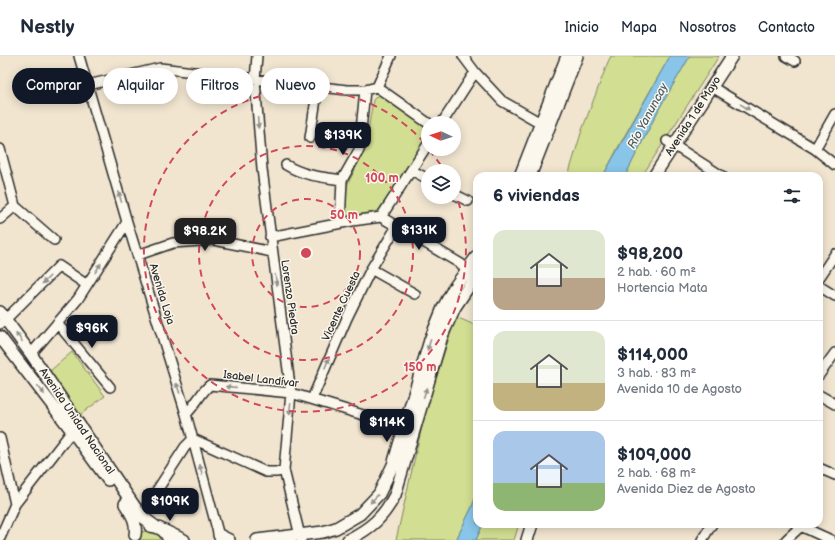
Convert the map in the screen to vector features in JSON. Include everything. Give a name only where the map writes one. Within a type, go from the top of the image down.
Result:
[{"type":"main road","points":[[531,172],[566,56]]},
{"type":"main road","points":[[522,172],[578,56]]},
{"type":"main road","name":"Avenida 1 de Mayo","points":[[656,172],[670,144],[712,87],[732,56]]},
{"type":"main road","points":[[348,540],[367,530],[388,508],[398,485],[409,429],[430,340],[443,308],[453,289],[473,273]]},
{"type":"main road","name":"Avenida Unidad Nacional","points":[[2,318],[31,354],[134,519],[136,528],[133,537]]},
{"type":"main road","name":"Avenida Unidad Nacional","points":[[0,337],[72,431],[101,464],[137,510],[144,518],[159,528]]},
{"type":"main road","points":[[257,540],[301,538],[336,528],[360,514],[379,494],[409,429]]},
{"type":"main road","points":[[133,537],[146,526],[159,528],[184,540]]},
{"type":"main road","points":[[159,528],[166,534],[169,540]]},
{"type":"main road","points":[[527,540],[531,528]]},
{"type":"main road","points":[[219,537],[229,540]]},
{"type":"street","name":"Avenida Loja","points":[[79,56],[83,68]]},
{"type":"street","name":"Lorenzo Piedra","points":[[257,56],[255,80],[262,169],[291,393],[284,470],[301,538]]},
{"type":"street","points":[[377,87],[391,56]]},
{"type":"street","points":[[463,56],[475,72],[502,101],[545,125]]},
{"type":"street","points":[[786,56],[795,61]]},
{"type":"street","points":[[95,83],[160,68],[261,81]]},
{"type":"street","points":[[447,116],[475,72]]},
{"type":"street","points":[[330,88],[347,90],[365,90],[377,87],[421,118]]},
{"type":"street","points":[[712,87],[815,149],[835,165]]},
{"type":"street","points":[[340,223],[342,180],[359,150],[365,90]]},
{"type":"street","name":"Avenida Loja","points":[[94,104],[186,414],[219,537]]},
{"type":"street","points":[[310,138],[315,104]]},
{"type":"street","points":[[815,149],[835,114]]},
{"type":"street","points":[[670,144],[716,172]]},
{"type":"street","points":[[0,149],[15,206],[54,240]]},
{"type":"street","points":[[381,217],[421,155]]},
{"type":"street","points":[[286,165],[307,175],[342,180]]},
{"type":"street","points":[[411,170],[421,175]]},
{"type":"street","points":[[461,198],[468,201]]},
{"type":"street","points":[[0,219],[15,206]]},
{"type":"street","points":[[270,237],[340,223],[381,217],[473,273]]},
{"type":"street","points":[[31,354],[78,299],[128,222]]},
{"type":"street","name":"Vicente Cuesta","points":[[312,399],[347,318],[371,269],[397,226]]},
{"type":"street","points":[[138,255],[173,243],[214,240],[272,252]]},
{"type":"street","points":[[823,272],[835,254]]},
{"type":"street","points":[[2,318],[59,266],[87,285]]},
{"type":"street","points":[[371,269],[415,294]]},
{"type":"street","points":[[823,288],[835,296]]},
{"type":"street","points":[[58,323],[110,387]]},
{"type":"street","points":[[823,370],[835,353]]},
{"type":"street","name":"Isabel Landívar","points":[[186,414],[192,409],[204,390],[210,385],[291,393],[409,429]]},
{"type":"street","points":[[823,397],[835,404]]},
{"type":"street","points":[[0,538],[15,504],[72,431]]},
{"type":"street","points":[[0,438],[3,469],[15,504]]},
{"type":"street","points":[[147,506],[185,447],[193,439],[266,472],[277,472],[284,470]]},
{"type":"street","points":[[823,470],[835,475]]},
{"type":"street","points":[[702,540],[710,528]]},
{"type":"street","points":[[786,540],[796,528]]},
{"type":"street","points":[[805,528],[831,540]]},
{"type":"green space","points":[[611,56],[670,56],[605,172],[569,172],[582,130]]},
{"type":"green space","points":[[690,56],[719,56],[645,172],[627,172],[660,107]]},
{"type":"green space","points":[[380,93],[421,124],[421,148],[378,211],[347,217],[345,213],[345,197],[348,183],[365,150],[373,100]]},
{"type":"green space","points":[[456,317],[473,324],[473,504],[456,540],[396,540],[427,404]]},
{"type":"green space","points":[[72,352],[105,396],[80,415],[50,371]]},
{"type":"green space","points":[[481,528],[518,528],[514,540],[476,540]]},
{"type":"green space","points":[[153,529],[166,540],[136,540],[142,532]]},
{"type":"water","name":"Río Yanuncay","points":[[670,56],[690,56],[660,107],[627,172],[605,172]]},
{"type":"water","points":[[473,504],[473,528],[481,528],[476,540],[456,540]]}]
